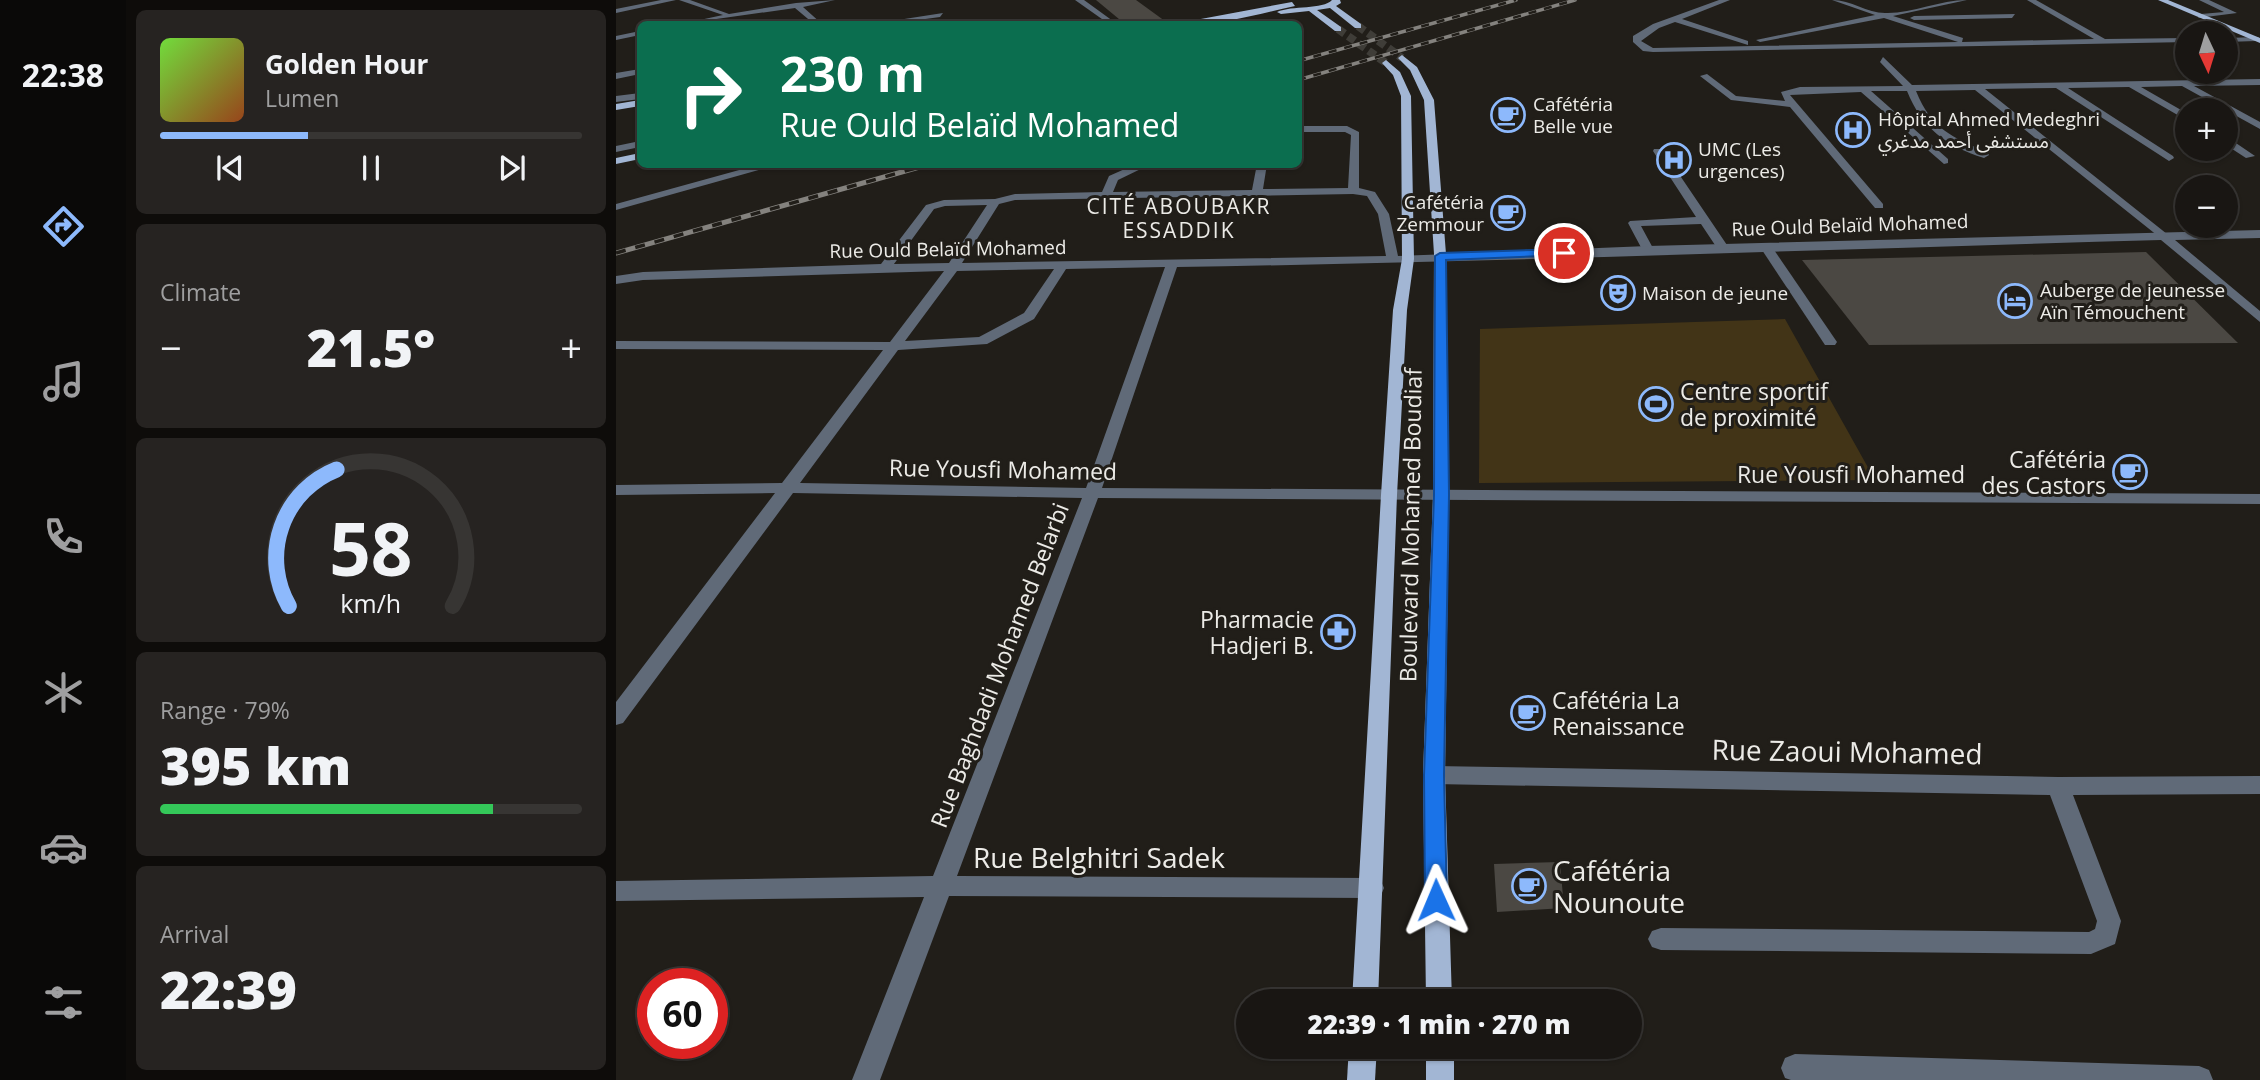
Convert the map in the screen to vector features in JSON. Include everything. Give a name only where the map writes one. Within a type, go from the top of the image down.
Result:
[{"type":"main road","points":[[2162,0],[2258,40]]},
{"type":"main road","points":[[1198,21],[1252,13],[1294,1],[1338,29]]},
{"type":"main road","points":[[1219,21],[1310,9],[1337,2],[1358,26]]},
{"type":"main road","points":[[1268,14],[1322,18]]},
{"type":"main road","name":"Boulevard Mohamed Boudiaf","points":[[1366,989],[1400,310],[1406,96],[1394,61],[1414,69],[1429,100],[1440,256],[1441,495],[1434,775],[1439,989]]},
{"type":"main road","points":[[616,107],[637,104]]},
{"type":"main road","points":[[616,162],[637,157]]},
{"type":"main road","points":[[1361,1080],[1362,1059]]},
{"type":"main road","points":[[1440,1059],[1440,1080]]},
{"type":"street","points":[[616,11],[672,0]]},
{"type":"street","points":[[682,0],[729,15],[732,21]]},
{"type":"street","points":[[700,21],[831,0]]},
{"type":"street","points":[[1079,0],[1109,21]]},
{"type":"street","points":[[1726,0],[1656,26],[1636,38],[1642,47],[1653,50],[2175,40]]},
{"type":"street","points":[[1836,0],[1974,44]]},
{"type":"street","points":[[1745,43],[1963,0]]},
{"type":"street","points":[[2031,0],[2105,42]]},
{"type":"street","points":[[2201,16],[2233,13],[2203,0]]},
{"type":"street","points":[[796,5],[815,21]]},
{"type":"street","points":[[897,21],[940,15]]},
{"type":"street","points":[[1893,18],[2012,16]]},
{"type":"street","points":[[1674,19],[1758,47]]},
{"type":"street","points":[[616,38],[637,34]]},
{"type":"street","points":[[2238,40],[2258,40]]},
{"type":"street","points":[[1883,60],[1911,89],[1921,114],[1946,137],[1984,155]]},
{"type":"street","points":[[616,76],[637,72]]},
{"type":"street","points":[[1704,76],[1734,99],[1791,104]]},
{"type":"street","points":[[1879,206],[1784,96],[1790,91],[2260,82]]},
{"type":"street","points":[[2186,85],[2260,126]]},
{"type":"street","points":[[2133,86],[2175,110]]},
{"type":"street","points":[[2060,87],[2169,158]]},
{"type":"street","points":[[1978,88],[2163,236],[2260,318]]},
{"type":"street","points":[[1864,90],[1944,161]]},
{"type":"street","points":[[616,100],[637,96]]},
{"type":"street","points":[[1302,129],[1347,129],[1356,134],[1353,191]]},
{"type":"street","points":[[616,149],[637,145]]},
{"type":"street","points":[[2238,148],[2250,156]]},
{"type":"street","points":[[1658,151],[1723,248]]},
{"type":"street","points":[[616,207],[760,168]]},
{"type":"street","points":[[1106,196],[1113,177],[1136,168]]},
{"type":"street","points":[[1257,194],[1261,168]]},
{"type":"street","points":[[885,268],[930,207],[944,203],[995,202],[1015,197],[1353,191],[1371,194],[1376,198],[1400,260]]},
{"type":"street","points":[[616,717],[953,267],[995,202]]},
{"type":"street","points":[[1648,250],[1634,223],[1704,220]]},
{"type":"street","name":"Rue Ould Belaïd Mohamed","points":[[616,280],[643,276],[885,268],[1400,260],[1440,256],[2260,234]]},
{"type":"street","points":[[1766,247],[1830,342]]},
{"type":"street","name":"Rue Baghdadi Mohamed Belarbi","points":[[866,1080],[1092,493],[1172,265]]},
{"type":"street","points":[[616,345],[893,346],[982,341],[1029,316],[1062,266]]},
{"type":"street","name":"Rue Yousfi Mohamed","points":[[616,490],[789,488],[1092,493],[2260,499]]},
{"type":"street","name":"Rue Zaoui Mohamed","points":[[1434,775],[2058,786],[2260,785]]},
{"type":"street","points":[[1661,939],[2091,943],[2106,936],[2109,921],[2058,786]]},
{"type":"street","name":"Rue Belghitri Sadek","points":[[616,891],[939,886],[1372,888]]},
{"type":"street","points":[[1795,1068],[2199,1080]]},
{"type":"shaded area","name":"Centre sportif de proximité","points":[[1785,319],[1875,480],[1479,483],[1480,329]]},
{"type":"building","points":[[1096,0],[1136,0],[1165,21],[1121,21]]},
{"type":"building","name":"Auberge de jeunesse Aïn Témouchent","points":[[2146,252],[2238,343],[1869,345],[1802,260]]},
{"type":"building","name":"Cafétéria Nounoute","points":[[1560,862],[1564,908],[1497,912],[1494,864]]},
{"type":"tunnel","points":[[1358,26],[1402,58]]},
{"type":"tunnel","points":[[1338,29],[1386,63]]},
{"type":"railway","points":[[1302,60],[1516,0]]},
{"type":"railway","points":[[1302,79],[1575,0]]},
{"type":"railway","points":[[616,253],[916,168]]},
{"type":"place","name":"Cafétéria Belle vue","points":[[1508,115]]},
{"type":"place","name":"Hôpital Ahmed Medeghri مستشفى أحمد مدغري","points":[[1853,130]]},
{"type":"place","name":"UMC (Les urgences)","points":[[1674,160]]},
{"type":"place","name":"Cafétéria Zemmour","points":[[1508,213]]},
{"type":"place","name":"Maison de jeune","points":[[1618,293]]},
{"type":"place","name":"Auberge de jeunesse Aïn Témouchent","points":[[2015,301]]},
{"type":"place","name":"Centre sportif de proximité","points":[[1656,404]]},
{"type":"place","name":"Cafétéria des Castors","points":[[2130,472]]},
{"type":"place","name":"Pharmacie Hadjeri B.","points":[[1338,632]]},
{"type":"place","name":"Cafétéria La Renaissance","points":[[1528,713]]},
{"type":"place","name":"Cafétéria Nounoute","points":[[1529,886]]},
{"type":"district","name":"CITÉ ABOUBAKR ESSADDIK","points":[[1179,218]]},
{"type":"route","points":[[1436,900],[1434,775],[1441,495],[1440,256],[1564,253]]}]
